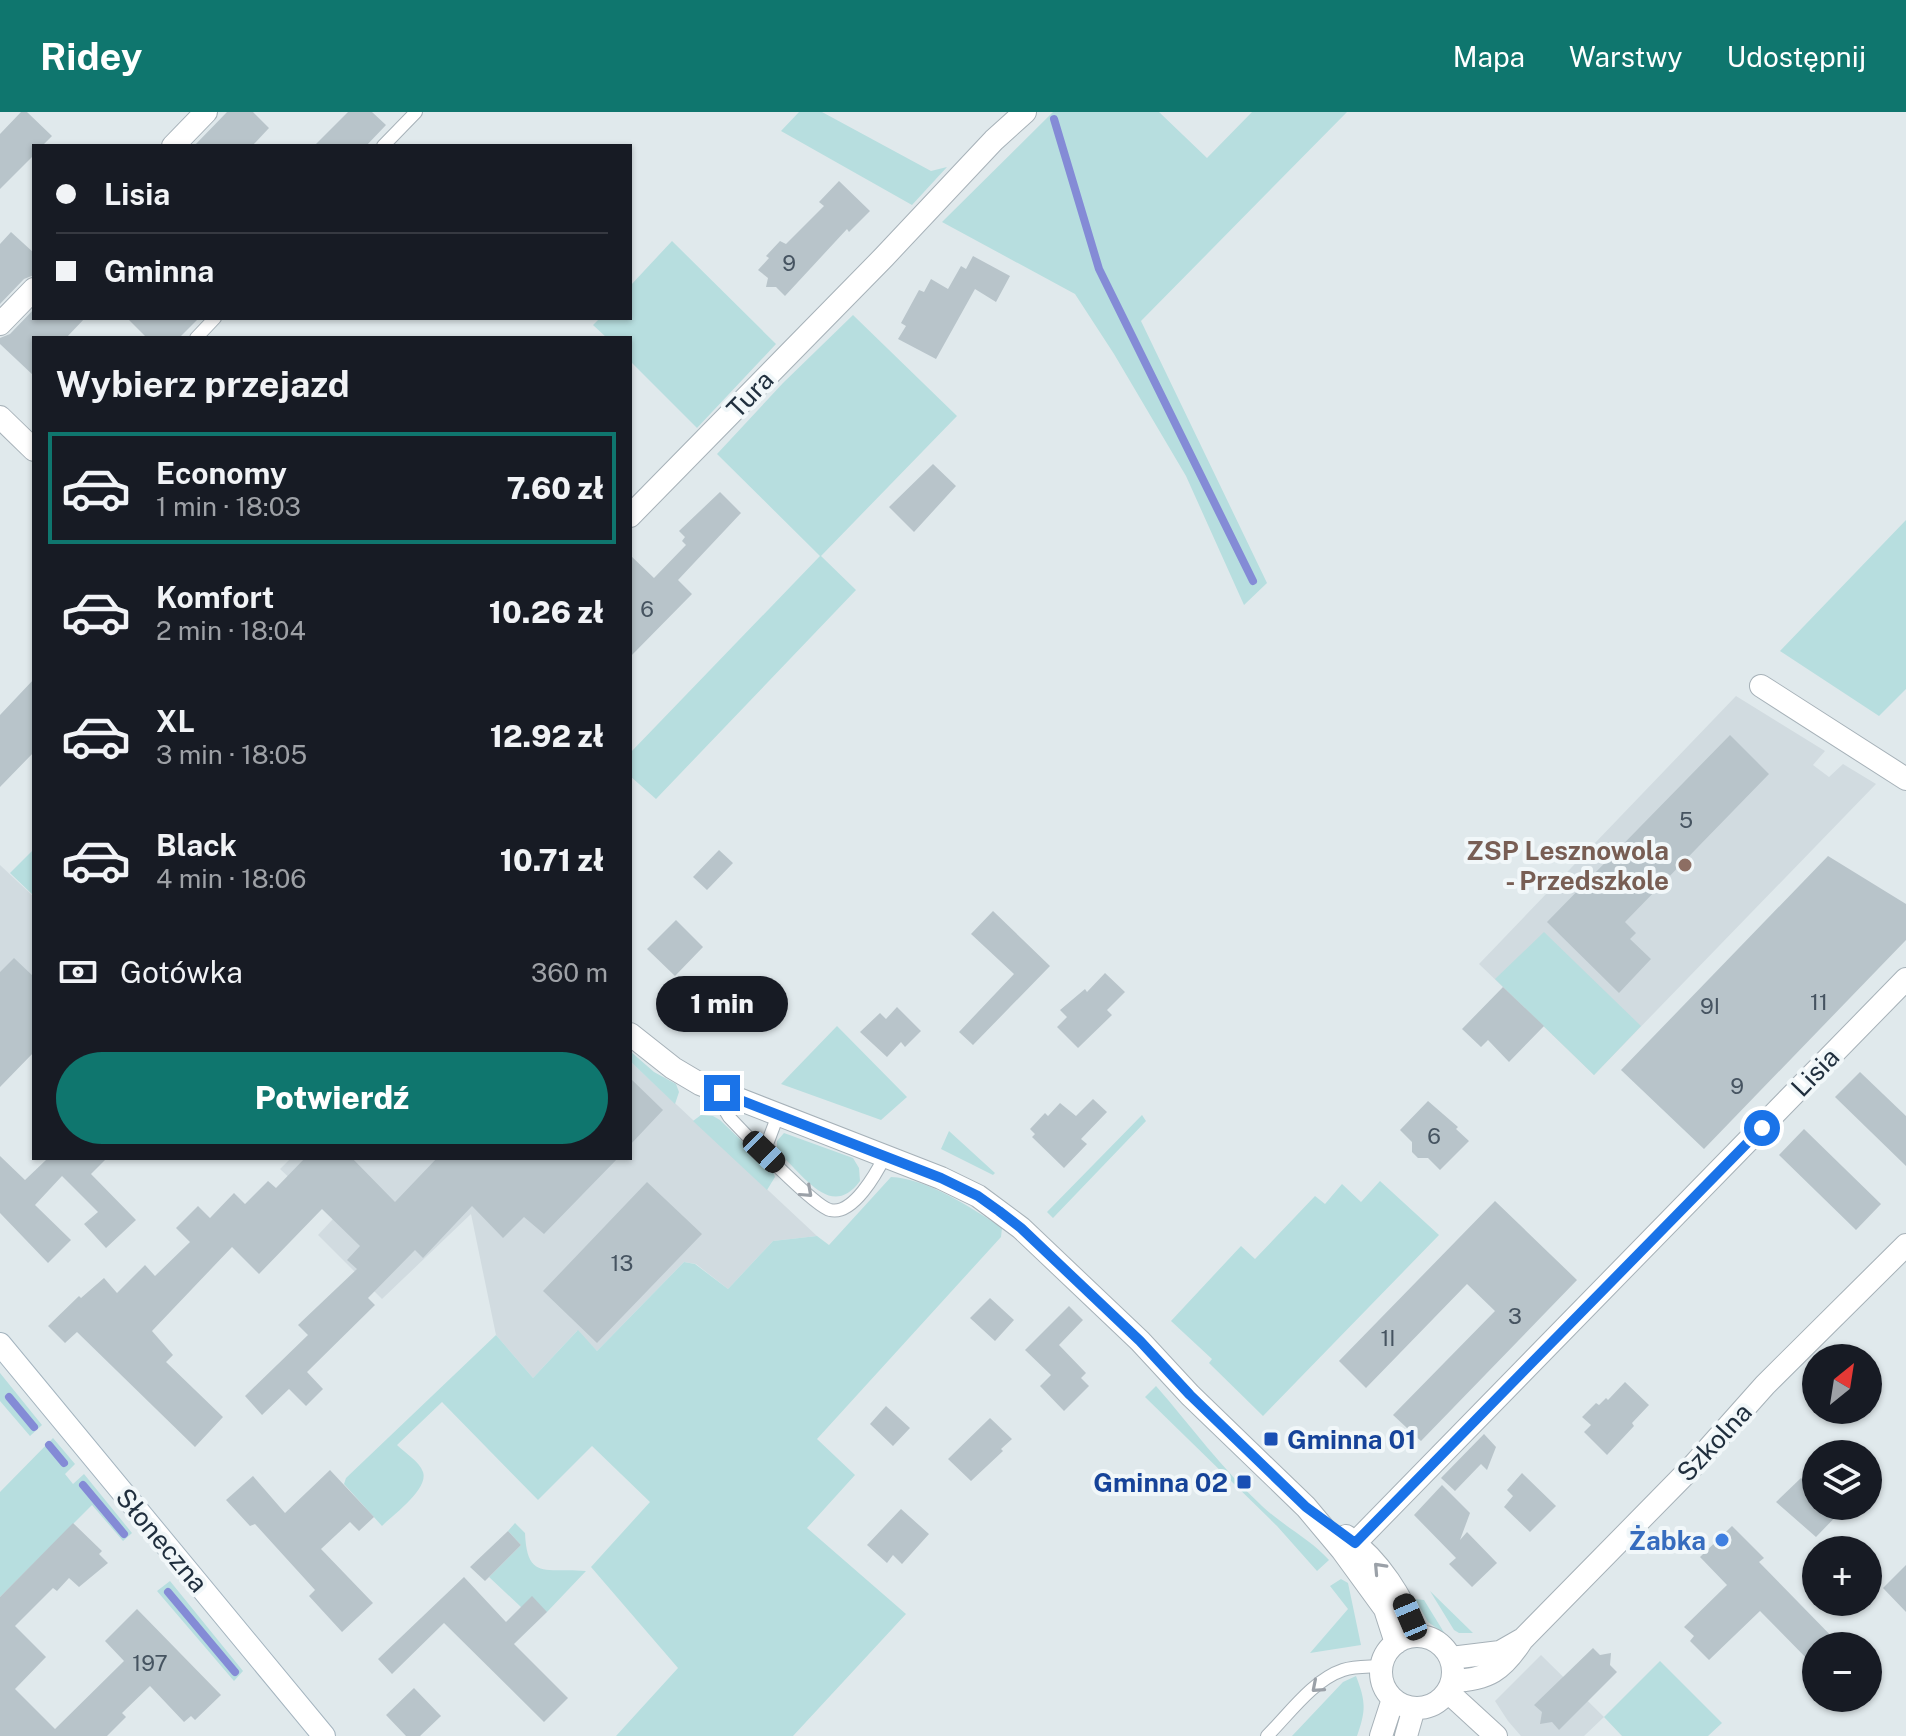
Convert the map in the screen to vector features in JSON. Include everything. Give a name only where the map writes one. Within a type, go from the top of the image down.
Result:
[{"type":"street","points":[[175,144],[206,112]]},
{"type":"street","name":"Tura","points":[[632,514],[870,272],[994,140],[1025,112]]},
{"type":"street","points":[[0,324],[32,291]]},
{"type":"street","points":[[0,417],[32,448]]},
{"type":"street","points":[[1761,686],[1906,779]]},
{"type":"street","name":"Lisia","points":[[1355,1543],[1906,979]]},
{"type":"street","points":[[632,1036],[673,1068],[722,1093],[941,1178],[978,1196],[1021,1228],[1140,1341],[1190,1395],[1306,1507],[1385,1609],[1396,1643]]},
{"type":"street","name":"Szkolna","points":[[1450,1687],[1489,1675],[1506,1664],[1522,1640],[1692,1467],[1765,1385],[1906,1245]]},
{"type":"street","name":"Słoneczna","points":[[0,1344],[324,1736]]},
{"type":"street","points":[[1306,1507],[1355,1543],[1391,1581],[1418,1636]]},
{"type":"street","points":[[1418,1636],[1440,1644],[1451,1658],[1450,1687],[1440,1701],[1429,1707],[1404,1704],[1383,1684],[1381,1666],[1386,1653],[1396,1643],[1418,1636]]},
{"type":"street","name":"Szkolna","points":[[1451,1658],[1500,1652],[1522,1640]]},
{"type":"street","points":[[1450,1687],[1496,1736]]},
{"type":"street","points":[[1381,1736],[1404,1704]]},
{"type":"street","points":[[1404,1704],[1406,1736]]},
{"type":"lane","points":[[385,144],[416,112]]},
{"type":"lane","points":[[198,336],[213,320]]},
{"type":"lane","points":[[722,1093],[723,1107],[729,1117],[811,1198],[829,1211],[839,1210],[861,1194],[873,1182],[885,1156]]},
{"type":"lane","points":[[764,1152],[778,1115]]},
{"type":"lane","points":[[1267,1736],[1320,1683],[1339,1671],[1352,1667],[1381,1666]]},
{"type":"shaded area","points":[[799,112],[822,112],[931,171],[947,167],[912,205],[781,131]]},
{"type":"shaded area","points":[[1053,112],[1159,112],[1207,158],[1252,112],[1347,112],[1141,321],[1267,583],[1244,605],[1186,476],[1075,294],[942,222]]},
{"type":"shaded area","points":[[672,241],[776,344],[697,428],[632,363],[632,336],[605,336],[593,325],[598,320],[632,320],[632,284]]},
{"type":"shaded area","points":[[853,315],[957,416],[821,556],[856,590],[656,799],[632,778],[632,751],[820,556],[717,454],[783,383]]},
{"type":"shaded area","points":[[1906,520],[1906,689],[1879,716],[1780,651]]},
{"type":"shaded area","name":"ZSP Lesznowola - Przedszkole","points":[[1736,696],[1825,751],[1813,765],[1829,777],[1843,764],[1876,784],[1594,1075],[1479,964]]},
{"type":"shaded area","points":[[32,851],[32,894],[10,873]]},
{"type":"shaded area","points":[[0,865],[32,895],[32,1020],[0,1054]]},
{"type":"shaded area","points":[[1544,932],[1641,1026],[1594,1075],[1495,979]]},
{"type":"shaded area","points":[[837,1026],[907,1097],[881,1120],[781,1084]]},
{"type":"shaded area","points":[[632,1053],[654,1072],[676,1084],[679,1092],[675,1104],[632,1063]]},
{"type":"shaded area","points":[[632,1063],[817,1236],[773,1241],[728,1289],[696,1264],[684,1262],[597,1351],[577,1331],[533,1378],[496,1335],[471,1214],[382,1299],[318,1235],[333,1219],[280,1169],[289,1160],[632,1160]]},
{"type":"shaded area","points":[[701,1115],[720,1120],[773,1171],[775,1177],[767,1190],[693,1121]]},
{"type":"shaded area","points":[[1142,1115],[1146,1121],[1053,1218],[1047,1212]]},
{"type":"shaded area","points":[[949,1131],[995,1173],[993,1175],[941,1149]]},
{"type":"shaded area","points":[[784,1133],[853,1158],[859,1168],[860,1181],[850,1192],[839,1196],[829,1196],[820,1191],[800,1175],[777,1149],[777,1141]]},
{"type":"shaded area","points":[[891,1177],[919,1183],[949,1196],[1002,1228],[1001,1237],[817,1439],[855,1475],[807,1528],[906,1614],[793,1736],[616,1736],[678,1668],[591,1567],[650,1502],[592,1446],[538,1500],[442,1402],[397,1445],[418,1464],[423,1479],[416,1494],[382,1526],[344,1484],[346,1478],[496,1335],[533,1378],[578,1330],[597,1351],[684,1262],[695,1264],[728,1289],[773,1241],[817,1236],[829,1245]]},
{"type":"shaded area","points":[[1380,1181],[1439,1235],[1263,1416],[1209,1363],[1212,1359],[1171,1321],[1241,1246],[1255,1259],[1315,1196],[1325,1204],[1342,1184],[1361,1202]]},
{"type":"shaded area","points":[[0,1373],[42,1425],[30,1436],[0,1401]]},
{"type":"shaded area","points":[[1156,1386],[1247,1492],[1329,1560],[1317,1571],[1277,1526],[1145,1397]]},
{"type":"shaded area","points":[[53,1438],[75,1464],[65,1474],[73,1484],[84,1474],[132,1533],[123,1541],[92,1505],[0,1597],[0,1492]]},
{"type":"shaded area","points":[[515,1523],[525,1533],[530,1559],[535,1566],[550,1570],[586,1571],[547,1612],[521,1607],[489,1577],[521,1545],[508,1531]]},
{"type":"shaded area","points":[[1341,1579],[1348,1583],[1361,1645],[1310,1653],[1348,1609],[1330,1586]]},
{"type":"shaded area","points":[[170,1581],[243,1671],[234,1681],[157,1591]]},
{"type":"shaded area","points":[[1430,1591],[1473,1633],[1454,1630]]},
{"type":"shaded area","points":[[1415,1599],[1424,1600],[1445,1634],[1428,1622]]},
{"type":"shaded area","points":[[1541,1655],[1604,1717],[1584,1736],[1521,1736],[1495,1701]]},
{"type":"shaded area","points":[[1660,1661],[1722,1723],[1708,1736],[1622,1736],[1604,1717]]},
{"type":"shaded area","points":[[1356,1676],[1364,1706],[1357,1736],[1292,1736],[1343,1682]]},
{"type":"building","points":[[21,112],[27,112],[52,136],[44,144],[32,144],[32,157],[0,189],[0,134]]},
{"type":"building","points":[[227,112],[253,112],[269,128],[254,144],[196,144]]},
{"type":"building","points":[[348,112],[372,112],[386,125],[368,144],[316,144]]},
{"type":"building","points":[[839,181],[870,211],[849,232],[847,229],[785,296],[776,287],[766,287],[768,278],[758,270],[769,258],[766,256],[780,241],[786,244],[824,206],[819,202]]},
{"type":"building","points":[[11,232],[32,251],[32,276],[24,279],[0,304],[0,244]]},
{"type":"building","points":[[973,256],[1010,276],[996,302],[975,289],[936,359],[898,339],[906,326],[901,323],[919,290],[924,292],[931,279],[948,289],[961,266],[966,269]]},
{"type":"building","points":[[32,311],[32,320],[83,320],[68,336],[32,336],[32,374],[0,344],[0,338],[10,334]]},
{"type":"building","points":[[129,320],[197,320],[181,336],[145,336]]},
{"type":"building","points":[[933,464],[956,486],[914,532],[889,507]]},
{"type":"building","points":[[720,492],[741,513],[678,580],[692,594],[632,655],[632,557],[654,578],[686,545],[682,541],[685,537],[679,531]]},
{"type":"building","points":[[32,681],[32,754],[0,787],[0,715]]},
{"type":"building","points":[[1730,735],[1769,774],[1625,922],[1636,933],[1630,939],[1651,959],[1619,993],[1547,922]]},
{"type":"building","points":[[719,850],[733,863],[707,890],[693,877]]},
{"type":"building","points":[[1828,856],[1906,904],[1906,940],[1704,1149],[1621,1070]]},
{"type":"building","points":[[993,911],[1050,966],[973,1045],[959,1032],[1014,974],[971,934]]},
{"type":"building","points":[[676,920],[703,947],[675,976],[647,949]]},
{"type":"building","points":[[14,958],[32,975],[32,1054],[0,1087],[0,972]]},
{"type":"building","points":[[1105,973],[1125,992],[1107,1010],[1112,1015],[1078,1048],[1057,1027],[1067,1017],[1060,1010],[1085,989],[1087,992]]},
{"type":"building","points":[[1503,987],[1544,1026],[1509,1062],[1488,1040],[1481,1047],[1462,1029]]},
{"type":"building","points":[[897,1007],[921,1031],[905,1047],[901,1042],[887,1057],[860,1032],[880,1013],[886,1019]]},
{"type":"building","points":[[1860,1072],[1906,1116],[1906,1166],[1835,1097]]},
{"type":"building","points":[[632,1080],[663,1110],[632,1143]]},
{"type":"building","points":[[1093,1099],[1107,1112],[1081,1139],[1087,1144],[1064,1168],[1032,1137],[1035,1134],[1030,1129],[1060,1103],[1076,1116]]},
{"type":"building","points":[[1428,1101],[1469,1141],[1440,1170],[1428,1158],[1418,1158],[1412,1152],[1412,1142],[1400,1130]]},
{"type":"building","points":[[1804,1129],[1881,1204],[1856,1230],[1779,1155]]},
{"type":"building","points":[[0,1156],[25,1180],[46,1160],[105,1160],[91,1174],[136,1220],[106,1248],[84,1224],[98,1212],[62,1176],[35,1205],[71,1240],[48,1263],[0,1213]]},
{"type":"building","points":[[303,1160],[354,1160],[395,1202],[435,1160],[616,1160],[544,1234],[524,1217],[503,1238],[472,1206],[423,1258],[415,1250],[368,1298],[375,1305],[307,1372],[323,1389],[306,1406],[289,1389],[262,1415],[245,1396],[308,1335],[298,1325],[357,1269],[347,1260],[360,1246],[322,1209],[259,1274],[232,1247],[152,1331],[173,1355],[166,1362],[223,1417],[195,1447],[77,1332],[65,1343],[48,1326],[79,1296],[81,1298],[104,1278],[117,1293],[145,1265],[155,1276],[190,1242],[176,1228],[198,1206],[210,1218],[234,1193],[245,1204],[268,1181],[276,1188]]},
{"type":"building","points":[[647,1182],[702,1234],[597,1343],[543,1291]]},
{"type":"building","points":[[1495,1201],[1577,1280],[1421,1441],[1393,1415],[1495,1311],[1467,1284],[1366,1388],[1339,1361]]},
{"type":"building","points":[[990,1298],[1014,1320],[995,1341],[970,1318]]},
{"type":"building","points":[[1069,1306],[1083,1320],[1059,1345],[1086,1373],[1081,1378],[1089,1386],[1064,1411],[1040,1386],[1051,1375],[1025,1350]]},
{"type":"building","points":[[1625,1382],[1649,1405],[1607,1455],[1584,1432],[1591,1425],[1582,1417],[1596,1403],[1599,1405],[1606,1398],[1608,1400]]},
{"type":"building","points":[[886,1406],[910,1428],[893,1446],[870,1424]]},
{"type":"building","points":[[990,1418],[1012,1439],[971,1481],[948,1459]]},
{"type":"building","points":[[1484,1434],[1496,1447],[1487,1470],[1481,1464],[1455,1491],[1441,1478]]},
{"type":"building","points":[[330,1470],[374,1517],[359,1531],[350,1522],[321,1549],[373,1603],[342,1632],[309,1596],[315,1590],[255,1524],[250,1526],[226,1500],[253,1476],[285,1513]]},
{"type":"building","points":[[1522,1473],[1556,1506],[1530,1532],[1504,1507],[1513,1496],[1507,1490]]},
{"type":"building","points":[[1801,1478],[1802,1520],[1832,1520],[1815,1536],[1776,1502]]},
{"type":"building","points":[[1442,1485],[1470,1513],[1460,1540],[1467,1532],[1497,1563],[1472,1587],[1449,1564],[1456,1558],[1414,1515]]},
{"type":"building","points":[[901,1509],[929,1534],[902,1564],[893,1555],[887,1563],[867,1545]]},
{"type":"building","points":[[73,1523],[102,1551],[99,1554],[108,1563],[79,1587],[69,1578],[57,1591],[53,1588],[15,1626],[46,1657],[15,1689],[55,1729],[124,1661],[105,1641],[137,1609],[221,1695],[195,1720],[191,1716],[184,1722],[150,1686],[122,1713],[126,1717],[107,1736],[0,1736],[0,1597]]},
{"type":"building","points":[[1732,1526],[1764,1558],[1759,1562],[1802,1606],[1802,1616],[1812,1616],[1827,1632],[1802,1632],[1802,1654],[1760,1611],[1709,1660],[1690,1641],[1694,1636],[1684,1627],[1727,1585],[1700,1557]]},
{"type":"building","points":[[508,1531],[521,1545],[485,1581],[470,1567]]},
{"type":"building","points":[[1906,1565],[1906,1612],[1883,1588]]},
{"type":"building","points":[[464,1577],[506,1622],[532,1596],[547,1612],[514,1644],[568,1698],[544,1722],[444,1623],[392,1674],[378,1659]]},
{"type":"building","points":[[1593,1648],[1600,1655],[1611,1653],[1610,1665],[1617,1672],[1559,1730],[1552,1722],[1540,1724],[1542,1712],[1534,1705]]},
{"type":"building","points":[[414,1688],[441,1716],[420,1736],[406,1736],[386,1715]]},
{"type":"waterway","points":[[1054,119],[1099,269],[1253,581]]},
{"type":"waterway","points":[[9,1397],[34,1427]]},
{"type":"waterway","points":[[49,1445],[64,1463]]},
{"type":"waterway","points":[[83,1485],[124,1534]]},
{"type":"waterway","points":[[168,1592],[235,1672]]},
{"type":"place","name":"ZSP Lesznowola - Przedszkole","points":[[1685,865]]},
{"type":"place","name":"Gminna 01","points":[[1271,1439]]},
{"type":"place","name":"Gminna 02","points":[[1244,1482]]},
{"type":"place","name":"Żabka","points":[[1722,1540]]},
{"type":"route","points":[[722,1093],[941,1178],[978,1196],[1021,1228],[1140,1341],[1190,1395],[1306,1507],[1355,1543],[1762,1128]]}]
